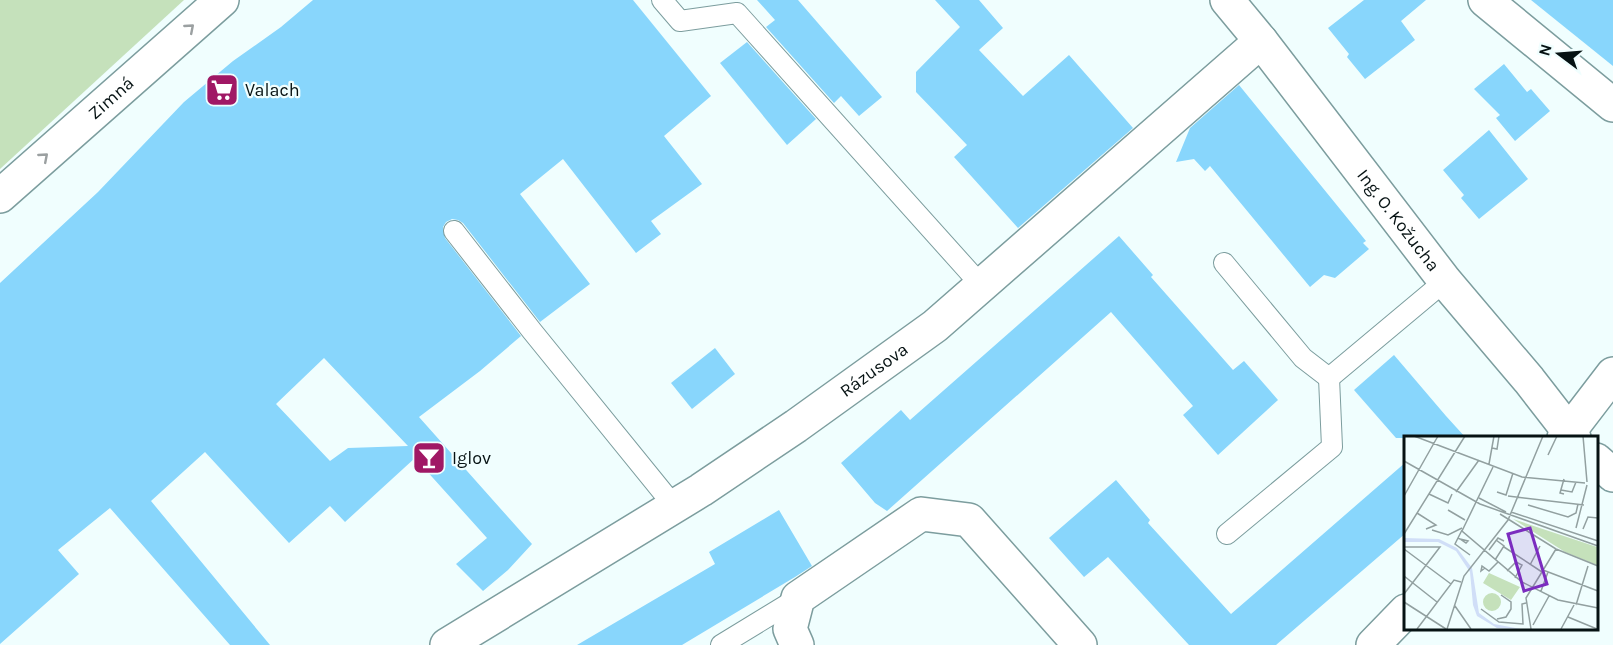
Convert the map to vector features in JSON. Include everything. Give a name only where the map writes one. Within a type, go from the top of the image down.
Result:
[{"type":"street","name":"Zimná","points":[[0,196],[222,0]]},
{"type":"street","name":"Ing. O. Kožucha","points":[[1227,0],[1445,281],[1528,380],[1568,436]]},
{"type":"street","points":[[1485,0],[1613,105]]},
{"type":"street","name":"Rázusova","points":[[447,645],[674,506],[787,432],[935,326],[1261,41]]},
{"type":"street","points":[[1568,436],[1613,374]]},
{"type":"street","points":[[1598,462],[1613,475]]},
{"type":"street","points":[[797,645],[790,629],[798,598],[921,514],[969,520],[1070,642]]},
{"type":"street","points":[[1374,645],[1404,612]]},
{"type":"lane","points":[[662,0],[680,21],[737,13],[981,285]]},
{"type":"lane","points":[[454,231],[674,506]]},
{"type":"lane","points":[[1224,264],[1303,358],[1329,378],[1332,447],[1227,534]]},
{"type":"lane","points":[[1329,378],[1445,281]]},
{"type":"lane","points":[[721,645],[798,598]]},
{"type":"green space","points":[[0,0],[184,0],[0,169]]},
{"type":"building","points":[[313,0],[633,0],[711,96],[664,136],[702,184],[651,221],[661,234],[636,253],[563,159],[520,194],[590,284],[540,322],[463,223],[452,219],[443,227],[445,238],[521,336],[480,371],[419,417],[532,544],[508,570],[483,591],[456,564],[487,538],[415,458],[345,522],[330,506],[289,543],[205,452],[151,501],[270,645],[230,645],[110,508],[58,550],[79,574],[0,644],[0,283],[98,192],[184,102],[233,61],[281,27]],"holes":[[[324,358],[408,446],[348,448],[330,461],[276,404]]]},
{"type":"building","points":[[757,0],[798,0],[882,97],[859,116],[841,96],[834,103],[766,27],[775,20]]},
{"type":"building","points":[[935,0],[979,0],[1003,28],[979,50],[1023,96],[1069,55],[1133,128],[1018,228],[954,157],[967,145],[916,92],[916,72],[960,27]]},
{"type":"building","points":[[1364,0],[1426,0],[1401,21],[1415,40],[1365,79],[1328,28]]},
{"type":"building","points":[[1531,0],[1613,0],[1613,66]]},
{"type":"building","points":[[747,42],[816,119],[787,145],[720,63]]},
{"type":"building","points":[[1504,64],[1527,92],[1531,89],[1550,111],[1515,141],[1496,118],[1500,115],[1474,89]]},
{"type":"building","points":[[1239,85],[1366,241],[1363,243],[1369,249],[1335,278],[1324,275],[1310,287],[1210,166],[1205,171],[1194,159],[1176,162],[1190,128]]},
{"type":"building","points":[[1489,130],[1528,179],[1479,219],[1461,198],[1464,195],[1443,170]]},
{"type":"building","points":[[1119,236],[1153,275],[1151,277],[1233,370],[1244,361],[1278,400],[1218,455],[1183,415],[1193,406],[1111,312],[887,511],[875,503],[841,463],[901,410],[910,420]]},
{"type":"building","points":[[715,348],[735,374],[692,409],[671,383]]},
{"type":"building","points":[[1394,355],[1464,436],[1396,438],[1354,390]]},
{"type":"building","points":[[1404,464],[1404,535],[1276,645],[1189,645],[1108,557],[1084,577],[1049,538],[1116,480],[1150,520],[1148,523],[1231,614]]},
{"type":"building","points":[[779,510],[812,566],[682,645],[577,645],[715,564],[709,552]]},
{"type":"place","name":"Valach","points":[[222,90]]},
{"type":"place","name":"Iglov","points":[[429,458]]}]
